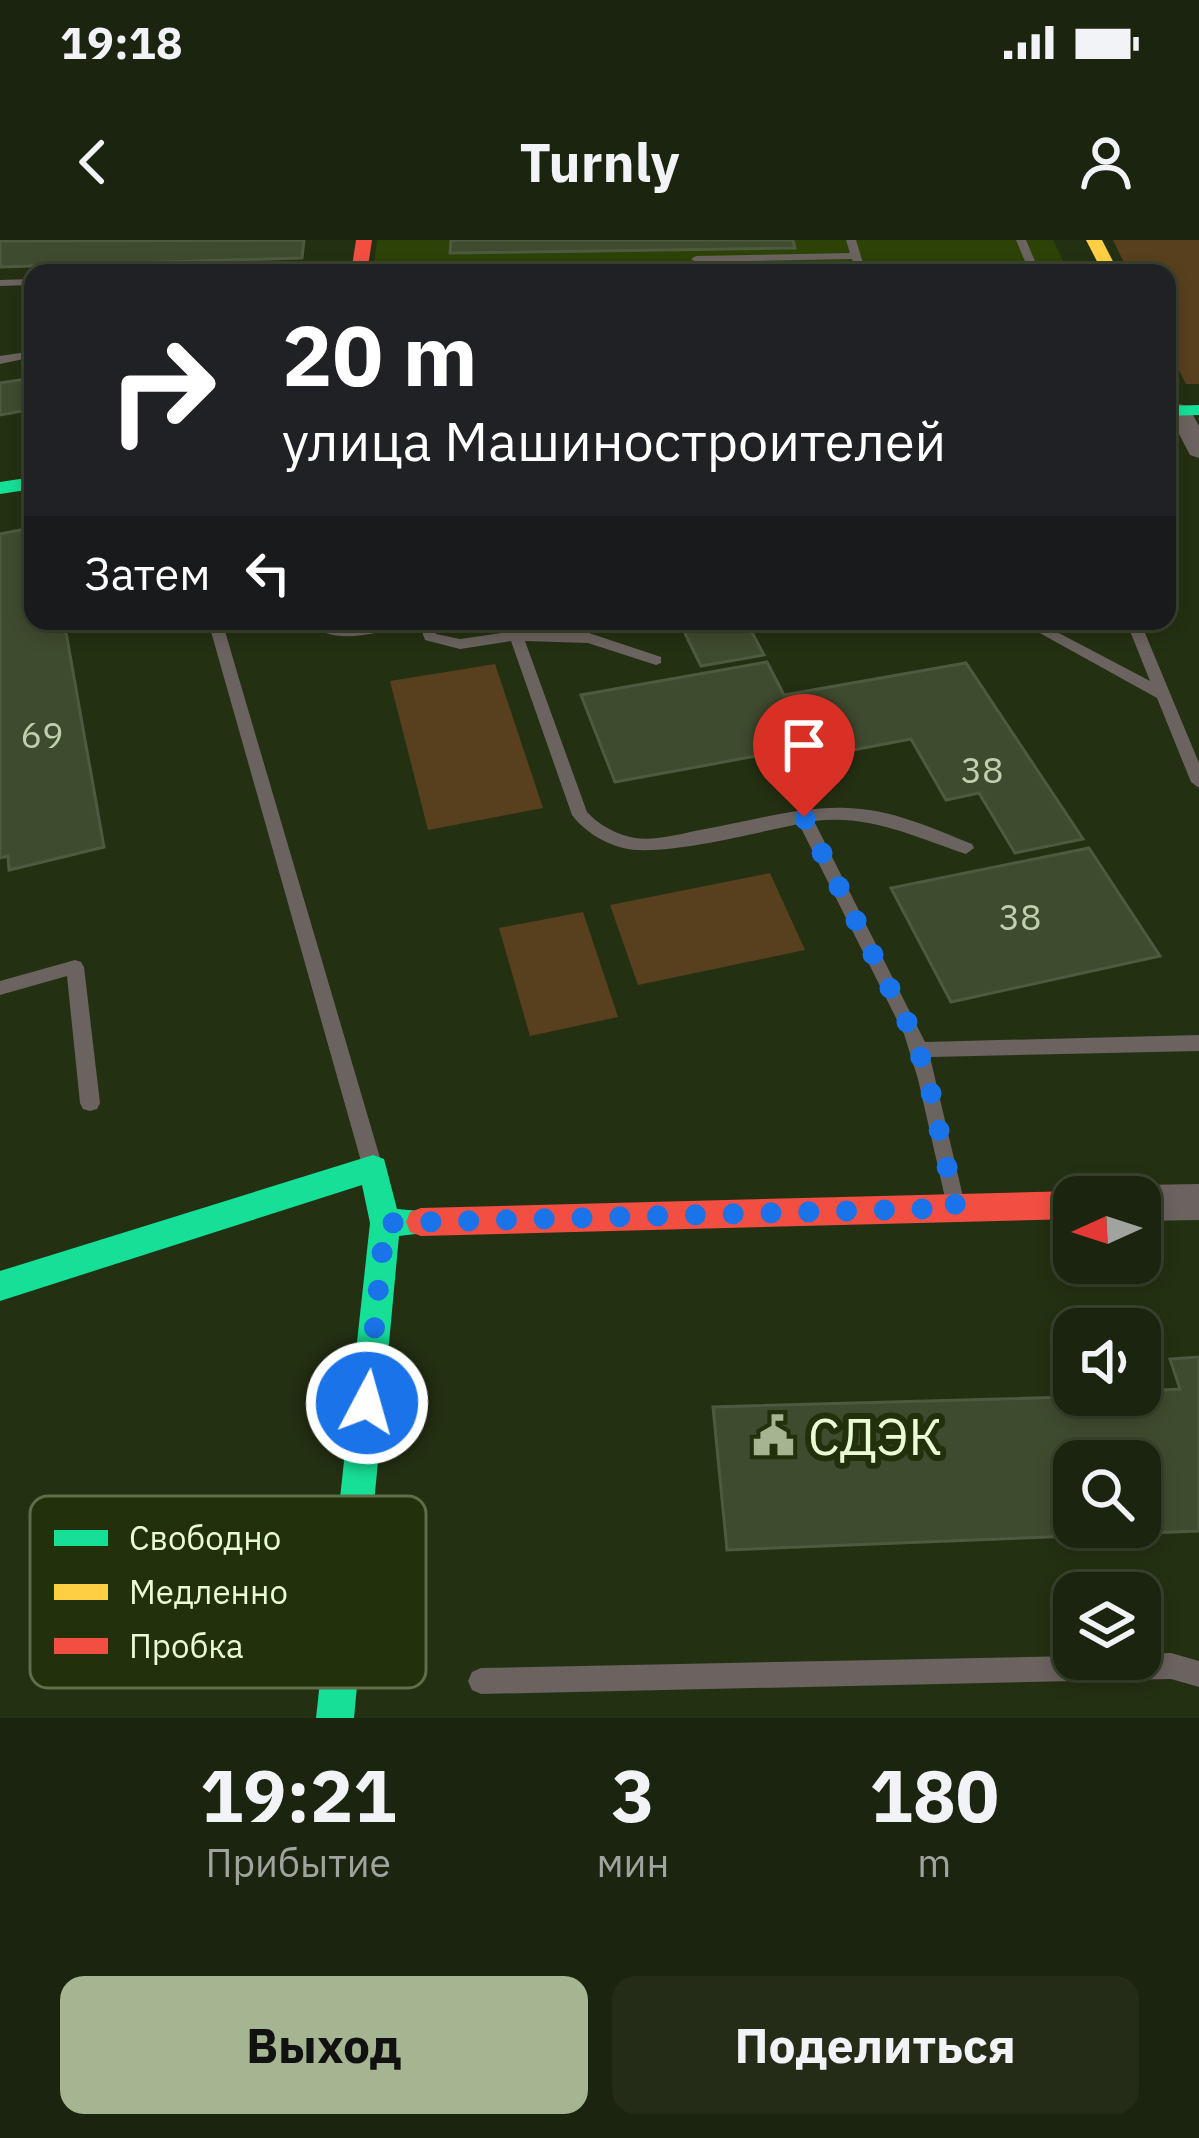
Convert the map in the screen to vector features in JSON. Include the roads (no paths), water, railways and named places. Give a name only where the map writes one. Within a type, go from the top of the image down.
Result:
[{"type":"street","points":[[1178,405],[1199,450]]},
{"type":"street","points":[[0,1286],[373,1168],[385,1223],[357,1496]]},
{"type":"street","points":[[1161,1203],[1199,1202]]},
{"type":"street","points":[[385,1223],[1053,1206]]},
{"type":"street","points":[[335,1718],[338,1688]]},
{"type":"lane","points":[[851,240],[858,264]]},
{"type":"lane","points":[[696,259],[856,256]]},
{"type":"lane","points":[[218,630],[373,1168]]},
{"type":"lane","points":[[429,630],[430,637],[450,644],[516,636],[589,638],[656,660]]},
{"type":"lane","points":[[1041,630],[1164,695]]},
{"type":"lane","points":[[1137,630],[1199,782]]},
{"type":"lane","points":[[516,636],[580,815],[593,829],[633,844],[664,843],[838,810],[868,813],[966,848]]},
{"type":"lane","points":[[804,817],[919,1050],[956,1208]]},
{"type":"lane","points":[[0,988],[75,967],[90,1103]]},
{"type":"lane","points":[[919,1050],[1199,1043]]},
{"type":"lane","points":[[481,1682],[1171,1666],[1199,1674]]},
{"type":"place","name":"СДЭК","points":[[774,1436]]}]
